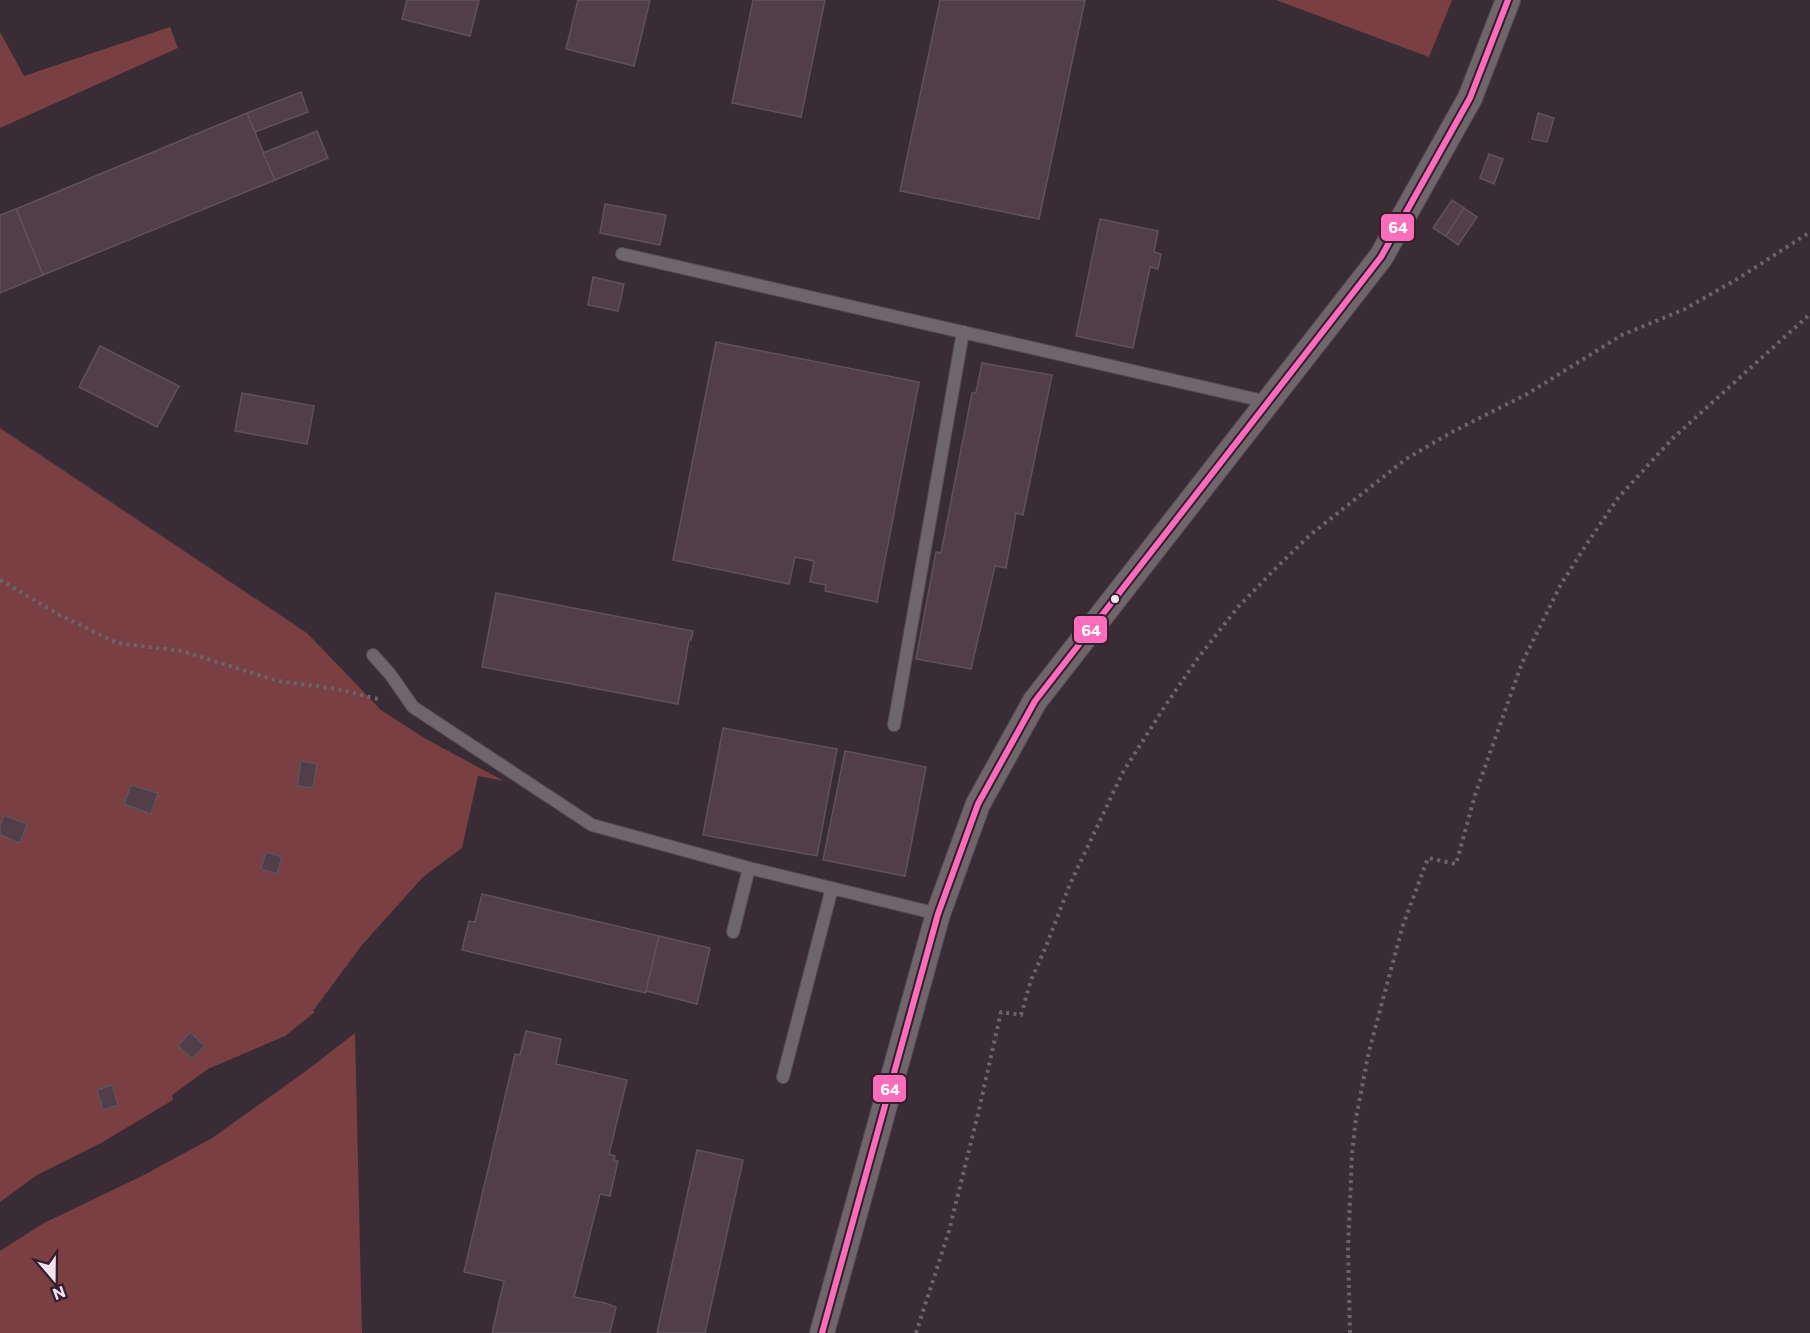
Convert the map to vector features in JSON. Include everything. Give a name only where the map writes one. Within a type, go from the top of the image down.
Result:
[{"type":"street","points":[[822,1333],[938,914],[978,804],[1035,700],[1381,256],[1470,98],[1508,0]]},
{"type":"lane","points":[[622,254],[1268,402]]},
{"type":"lane","points":[[894,725],[963,332]]},
{"type":"lane","points":[[374,655],[413,707],[592,825],[749,868],[938,914]]},
{"type":"lane","points":[[733,932],[749,868]]},
{"type":"lane","points":[[783,1077],[832,888]]},
{"type":"path","points":[[916,1333],[949,1231],[1000,1012],[1021,1015],[1030,980],[1045,949],[1070,884],[1123,772],[1165,706],[1238,607],[1310,535],[1406,459],[1452,432],[1527,394],[1622,335],[1685,309],[1739,278],[1810,232]]},
{"type":"path","points":[[1350,1333],[1348,1248],[1356,1118],[1369,1051],[1403,925],[1428,858],[1456,864],[1475,795],[1522,663],[1560,585],[1618,498],[1672,439],[1810,314]]},
{"type":"path","points":[[0,580],[58,614],[117,643],[182,651],[278,681],[337,689],[413,707]]},
{"type":"shaded area","points":[[1276,0],[1452,0],[1429,57]]},
{"type":"shaded area","points":[[170,27],[178,48],[0,128],[0,32],[24,76]]},
{"type":"shaded area","points":[[0,428],[307,633],[381,710],[426,739],[504,781],[478,776],[462,848],[423,877],[362,945],[313,1011],[315,1012],[285,1036],[208,1069],[172,1095],[173,1100],[101,1143],[37,1175],[0,1202]]},
{"type":"shaded area","points":[[355,1033],[362,1333],[0,1333],[0,1251],[44,1223],[144,1175],[212,1138]]},
{"type":"building","points":[[407,0],[479,0],[470,36],[402,19]]},
{"type":"building","points":[[578,0],[650,0],[634,66],[566,49]]},
{"type":"building","points":[[753,0],[825,0],[801,117],[732,103]]},
{"type":"building","points":[[940,0],[1085,0],[1039,219],[900,191]]},
{"type":"building","points":[[301,92],[308,112],[255,132],[247,113]]},
{"type":"building","points":[[247,113],[275,180],[43,275],[16,209]]},
{"type":"building","points":[[1538,113],[1554,118],[1547,142],[1532,139]]},
{"type":"building","points":[[317,131],[328,158],[275,180],[263,153]]},
{"type":"building","points":[[1489,154],[1503,159],[1494,184],[1480,178]]},
{"type":"building","points":[[1452,200],[1464,208],[1446,236],[1433,228]]},
{"type":"building","points":[[605,204],[666,215],[660,245],[600,233]]},
{"type":"building","points":[[1464,208],[1477,217],[1458,245],[1446,236]]},
{"type":"building","points":[[16,209],[43,275],[0,293],[0,215]]},
{"type":"building","points":[[1100,219],[1158,231],[1154,252],[1161,254],[1158,269],[1150,267],[1133,348],[1076,336]]},
{"type":"building","points":[[593,277],[624,284],[618,311],[588,305]]},
{"type":"building","points":[[716,342],[919,382],[877,602],[825,591],[826,585],[810,582],[814,561],[795,557],[789,584],[673,560]]},
{"type":"building","points":[[100,346],[179,386],[157,427],[79,387]]},
{"type":"building","points":[[982,363],[1052,375],[1023,515],[1016,513],[1006,568],[995,566],[971,669],[916,659],[936,552],[941,553],[972,393],[976,393]]},
{"type":"building","points":[[242,393],[314,406],[307,444],[235,431]]},
{"type":"building","points":[[496,593],[693,631],[691,640],[689,640],[678,704],[482,667]]},
{"type":"building","points":[[723,728],[837,749],[817,856],[703,835]]},
{"type":"building","points":[[845,751],[926,767],[905,876],[823,860]]},
{"type":"building","points":[[301,761],[317,764],[313,788],[297,786]]},
{"type":"building","points":[[131,785],[158,793],[151,814],[124,804]]},
{"type":"building","points":[[4,815],[27,824],[20,843],[0,835]]},
{"type":"building","points":[[266,852],[282,857],[277,874],[261,869]]},
{"type":"building","points":[[482,894],[659,936],[646,993],[462,950],[469,921],[475,922]]},
{"type":"building","points":[[659,936],[710,948],[697,1004],[646,991]]},
{"type":"building","points":[[526,1031],[561,1039],[556,1064],[627,1080],[609,1154],[615,1156],[614,1160],[618,1161],[610,1196],[600,1194],[574,1297],[616,1307],[610,1333],[492,1333],[504,1281],[464,1272],[515,1054],[520,1055]]},
{"type":"building","points":[[190,1032],[205,1046],[192,1059],[178,1046]]},
{"type":"building","points":[[112,1085],[118,1105],[103,1110],[97,1090]]},
{"type":"building","points":[[697,1150],[743,1160],[705,1333],[657,1333]]},
{"type":"transit line","name":"64","points":[[822,1333],[938,914],[978,804],[1035,701],[1381,257],[1470,98],[1508,0]]}]
